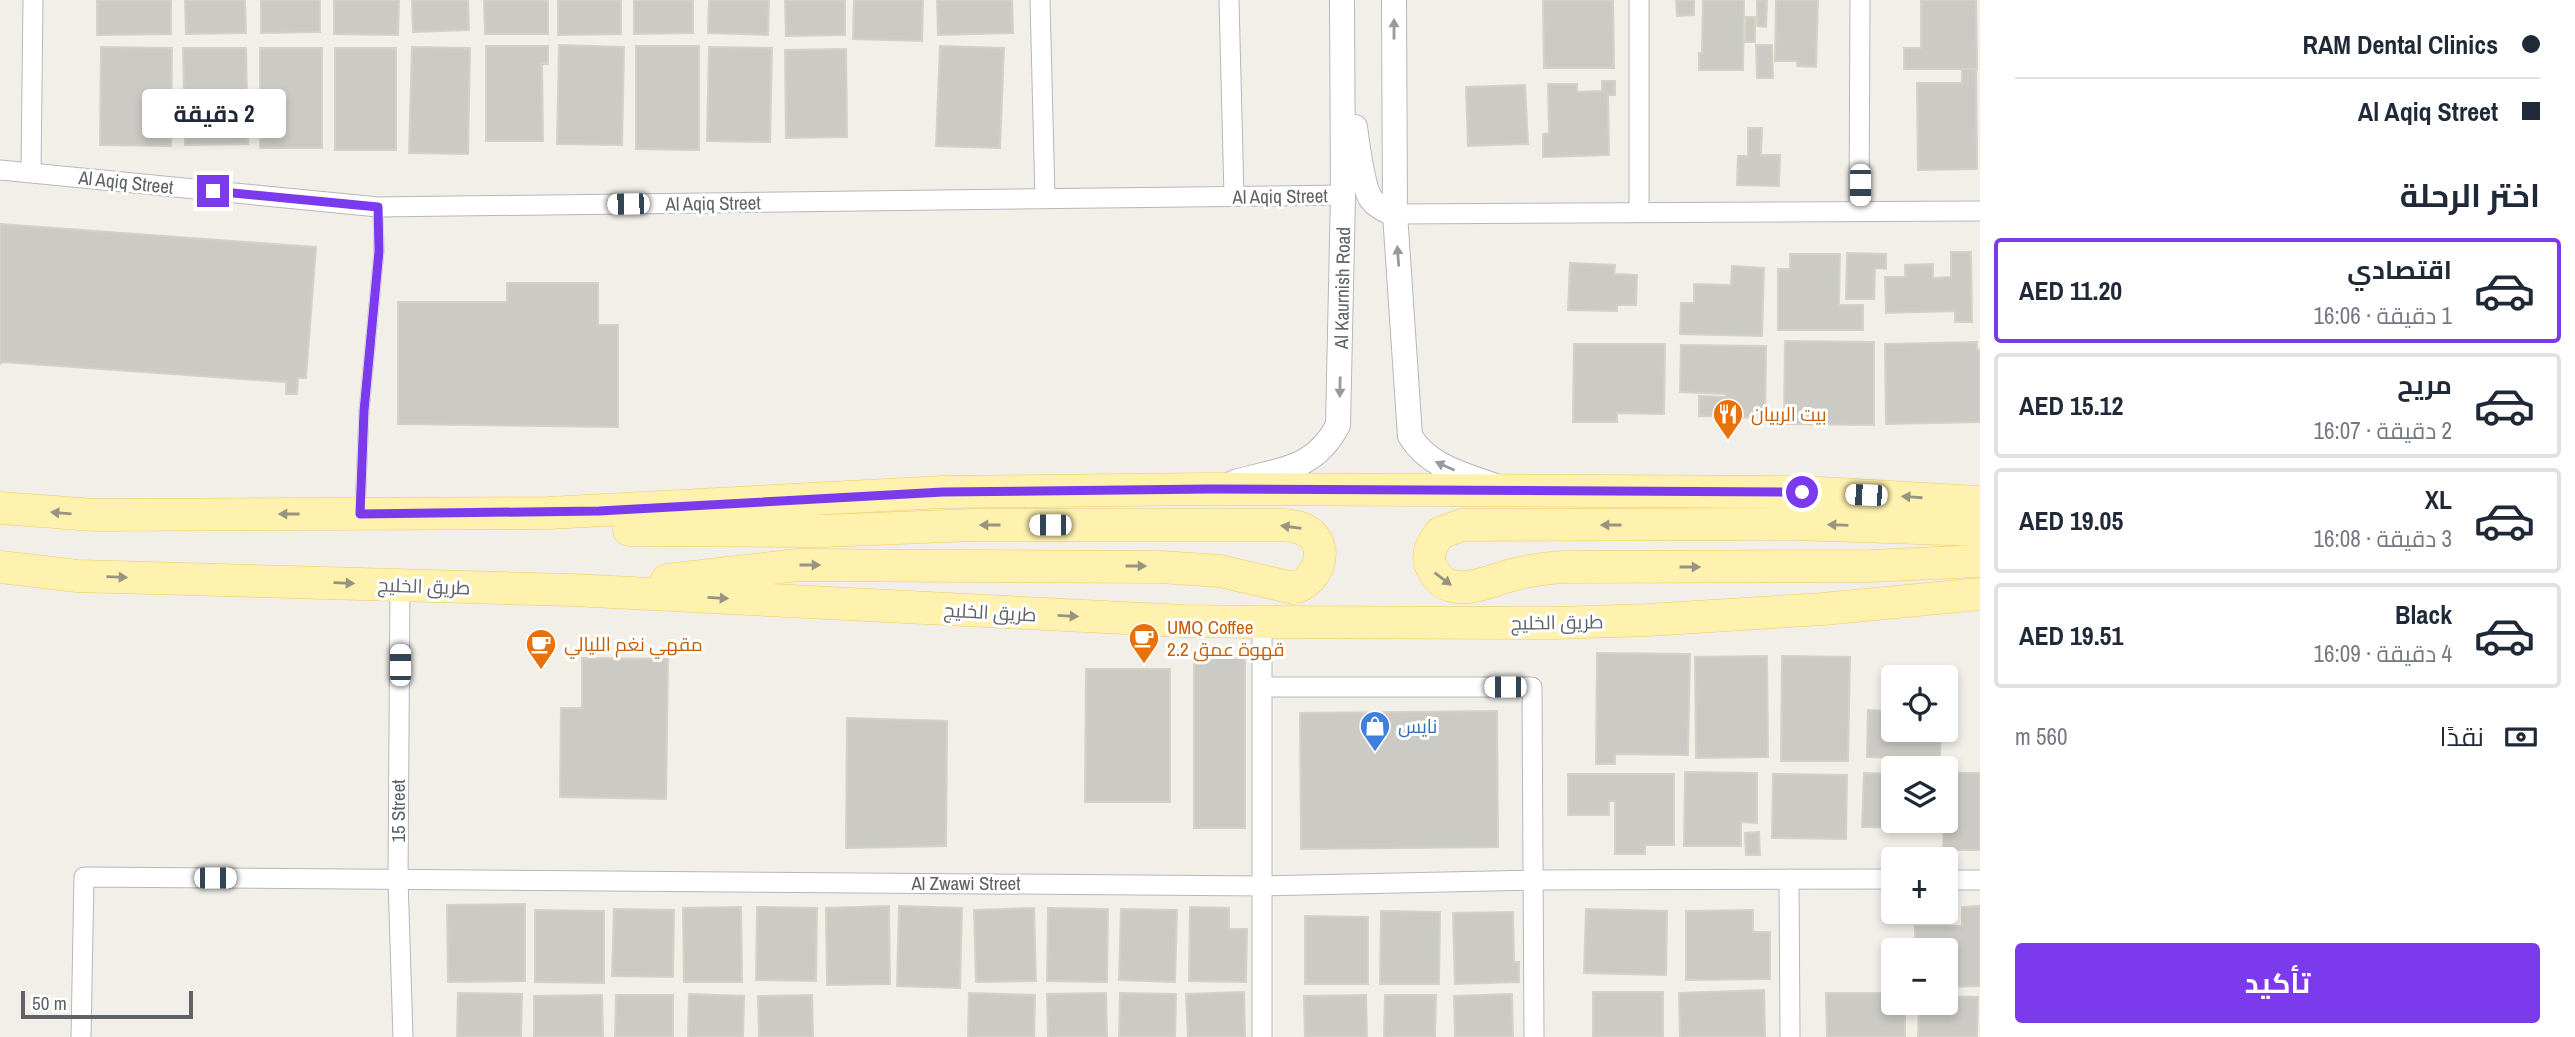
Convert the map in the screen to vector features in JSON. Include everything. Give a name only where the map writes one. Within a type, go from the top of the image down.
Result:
[{"type":"main road","points":[[0,508],[94,515],[548,513],[943,492],[1209,489],[1802,492],[1980,502]]},
{"type":"main road","points":[[445,513],[630,530],[823,531],[972,524],[1283,525],[1305,529],[1313,535],[1319,551],[1316,572],[1303,586],[1293,588],[1220,571],[1161,566],[798,565],[572,590]]},
{"type":"main road","points":[[1980,530],[1795,524],[1462,525],[1440,533],[1430,551],[1429,562],[1439,578],[1447,585],[1458,588],[1541,569],[1564,567],[1870,566],[1980,561]]},
{"type":"main road","name":"طريق الخليج","points":[[0,567],[77,576],[572,590],[1183,621],[1634,621],[1823,609],[1980,594]]},
{"type":"main road","points":[[0,577],[77,576]]},
{"type":"street","points":[[31,172],[33,0]]},
{"type":"street","points":[[1040,0],[1045,198]]},
{"type":"street","points":[[1229,0],[1234,196]]},
{"type":"street","name":"Al Kaurnish Road","points":[[1209,489],[1305,463],[1326,446],[1338,425],[1343,195],[1342,0]]},
{"type":"street","points":[[1394,0],[1395,214],[1410,436],[1417,447],[1439,465],[1508,491]]},
{"type":"street","points":[[1639,0],[1639,212]]},
{"type":"street","points":[[1860,0],[1860,211]]},
{"type":"street","points":[[1342,33],[1359,154],[1370,198],[1384,210],[1395,214],[1980,211]]},
{"type":"street","name":"Al Aqiq Street","points":[[0,170],[378,207],[1343,195]]},
{"type":"street","name":"15 Street","points":[[400,585],[398,879],[403,1037]]},
{"type":"street","points":[[1262,622],[1262,1037]]},
{"type":"street","points":[[1264,687],[1532,687],[1534,1037]]},
{"type":"street","name":"Al Zwawi Street","points":[[81,1037],[84,877],[1263,886],[1534,880],[1881,879]]},
{"type":"street","points":[[1789,879],[1790,1037]]},
{"type":"street","points":[[1958,880],[1980,880]]},
{"type":"lane","points":[[360,514],[364,411],[379,251],[378,207]]},
{"type":"building","points":[[97,0],[171,0],[171,34],[97,35]]},
{"type":"building","points":[[185,0],[245,0],[246,33],[186,34]]},
{"type":"building","points":[[261,0],[320,0],[320,32],[261,33]]},
{"type":"building","points":[[334,0],[399,0],[398,35],[334,34]]},
{"type":"building","points":[[412,0],[468,0],[469,30],[413,32]]},
{"type":"building","points":[[484,0],[548,0],[548,34],[485,34]]},
{"type":"building","points":[[558,0],[621,0],[621,34],[558,35]]},
{"type":"building","points":[[634,0],[693,0],[693,33],[634,34]]},
{"type":"building","points":[[709,0],[769,0],[768,35],[708,33]]},
{"type":"building","points":[[785,0],[845,0],[845,35],[786,36]]},
{"type":"building","points":[[854,0],[923,0],[922,41],[853,39]]},
{"type":"building","points":[[937,0],[1012,0],[1013,33],[938,35]]},
{"type":"building","points":[[1543,0],[1613,0],[1614,68],[1544,68]]},
{"type":"building","points":[[1676,0],[1694,0],[1694,15],[1677,16]]},
{"type":"building","points":[[1703,0],[1744,0],[1743,70],[1699,70]]},
{"type":"building","points":[[1757,0],[1767,0],[1766,27],[1757,26]]},
{"type":"building","points":[[1776,0],[1818,0],[1816,67],[1797,66],[1797,61],[1775,61]]},
{"type":"building","points":[[1921,0],[1976,0],[1977,69],[1904,69],[1904,48],[1921,48]]},
{"type":"building","points":[[1746,17],[1755,17],[1755,42],[1745,42]]},
{"type":"building","points":[[559,45],[624,47],[622,145],[557,144]]},
{"type":"building","points":[[1756,45],[1772,45],[1773,78],[1757,78]]},
{"type":"building","points":[[486,46],[548,46],[548,64],[542,64],[543,141],[486,141]]},
{"type":"building","points":[[636,46],[699,46],[699,150],[636,149]]},
{"type":"building","points":[[940,46],[1004,48],[1000,148],[936,146]]},
{"type":"building","points":[[101,47],[172,48],[171,146],[100,145]]},
{"type":"building","points":[[412,47],[470,48],[468,154],[409,153]]},
{"type":"building","points":[[709,47],[772,48],[770,142],[707,141]]},
{"type":"building","points":[[183,48],[246,48],[248,144],[185,145]]},
{"type":"building","points":[[260,48],[322,48],[322,148],[260,148]]},
{"type":"building","points":[[335,48],[396,48],[396,150],[335,150]]},
{"type":"building","points":[[846,49],[847,137],[786,138],[785,50]]},
{"type":"building","points":[[1962,69],[1976,69],[1977,169],[1918,170],[1917,83],[1962,83]]},
{"type":"building","points":[[1602,81],[1615,81],[1615,95],[1608,95],[1609,155],[1543,157],[1543,134],[1549,133],[1548,84],[1577,84],[1577,92],[1602,91]]},
{"type":"building","points":[[1525,85],[1528,144],[1468,146],[1466,87]]},
{"type":"building","points":[[1748,128],[1762,128],[1761,155],[1780,155],[1779,186],[1737,185],[1738,156],[1748,156]]},
{"type":"building","points":[[0,224],[316,247],[306,378],[298,378],[297,394],[286,394],[286,382],[3,362],[0,364]]},
{"type":"building","points":[[1951,252],[1971,252],[1972,322],[1955,322],[1955,311],[1886,313],[1885,277],[1905,277],[1905,265],[1933,264],[1933,278],[1951,277]]},
{"type":"building","points":[[1847,253],[1886,254],[1886,269],[1875,268],[1874,299],[1846,299]]},
{"type":"building","points":[[1790,254],[1840,254],[1839,305],[1863,305],[1863,330],[1778,330],[1778,269],[1790,269]]},
{"type":"building","points":[[1570,263],[1615,265],[1614,274],[1637,275],[1636,305],[1617,305],[1617,311],[1568,310]]},
{"type":"building","points":[[1732,266],[1764,268],[1762,336],[1680,334],[1681,303],[1694,303],[1694,284],[1731,285]]},
{"type":"building","points":[[507,283],[598,283],[598,325],[618,325],[618,427],[398,424],[398,302],[507,302]]},
{"type":"building","points":[[1785,341],[1874,342],[1874,425],[1784,424]]},
{"type":"building","points":[[1977,342],[1977,350],[1980,350],[1980,422],[1886,424],[1885,344]]},
{"type":"building","points":[[1574,344],[1665,344],[1664,414],[1617,413],[1617,422],[1573,422]]},
{"type":"building","points":[[1681,345],[1766,346],[1765,418],[1699,416],[1699,396],[1725,397],[1726,394],[1680,392]]},
{"type":"building","points":[[1597,653],[1690,654],[1688,755],[1615,754],[1615,764],[1596,764]]},
{"type":"building","points":[[1767,656],[1768,757],[1696,758],[1695,657]]},
{"type":"building","points":[[1782,656],[1850,657],[1848,761],[1781,761]]},
{"type":"building","points":[[582,658],[668,659],[666,799],[560,797],[561,708],[582,708]]},
{"type":"building","points":[[1194,658],[1245,658],[1245,828],[1194,828]]},
{"type":"building","points":[[1086,669],[1170,669],[1170,802],[1085,802]]},
{"type":"building","points":[[1868,710],[1881,710],[1881,742],[1941,742],[1940,756],[1867,757]]},
{"type":"building","points":[[1497,711],[1498,847],[1301,849],[1300,713]]},
{"type":"building","points":[[847,718],[947,721],[946,846],[846,848]]},
{"type":"building","points":[[1685,772],[1757,773],[1757,823],[1741,822],[1741,846],[1684,846]]},
{"type":"building","points":[[1864,773],[1881,774],[1881,827],[1862,827]]},
{"type":"building","points":[[1958,773],[1980,773],[1980,850],[1943,847],[1944,833],[1958,833]]},
{"type":"building","points":[[1568,774],[1674,774],[1674,845],[1645,845],[1645,854],[1615,854],[1615,801],[1609,801],[1609,815],[1568,815]]},
{"type":"building","points":[[1773,774],[1847,775],[1846,839],[1772,838]]},
{"type":"building","points":[[1759,832],[1760,855],[1746,855],[1745,833]]},
{"type":"building","points":[[525,904],[525,981],[448,982],[447,905]]},
{"type":"building","points":[[889,906],[890,984],[827,985],[826,908]]},
{"type":"building","points":[[899,906],[962,908],[960,988],[897,986]]},
{"type":"building","points":[[1980,906],[1980,986],[1958,987],[1958,938],[1915,938],[1915,926],[1962,926],[1962,907]]},
{"type":"building","points":[[741,907],[742,982],[684,982],[683,908]]},
{"type":"building","points":[[757,907],[817,908],[816,981],[756,980]]},
{"type":"building","points":[[1190,907],[1229,908],[1229,929],[1247,929],[1246,982],[1189,981]]},
{"type":"building","points":[[1034,908],[1036,981],[976,982],[974,910]]},
{"type":"building","points":[[1048,908],[1108,909],[1107,982],[1047,981]]},
{"type":"building","points":[[614,909],[674,910],[673,977],[612,976]]},
{"type":"building","points":[[1121,909],[1177,910],[1175,982],[1119,980]]},
{"type":"building","points":[[1586,909],[1667,911],[1666,975],[1584,973]]},
{"type":"building","points":[[535,910],[604,911],[604,983],[535,982]]},
{"type":"building","points":[[1753,910],[1753,932],[1770,932],[1770,979],[1686,980],[1686,911]]},
{"type":"building","points":[[1381,911],[1440,912],[1439,984],[1380,984]]},
{"type":"building","points":[[1513,912],[1514,962],[1519,962],[1519,982],[1455,984],[1453,913]]},
{"type":"building","points":[[1305,916],[1368,917],[1368,984],[1305,984]]},
{"type":"building","points":[[1764,990],[1765,1037],[1680,1037],[1679,993]]},
{"type":"building","points":[[1244,992],[1245,1037],[1188,1037],[1186,994]]},
{"type":"building","points":[[1593,992],[1663,992],[1663,1037],[1593,1037]]},
{"type":"building","points":[[458,993],[522,994],[521,1037],[457,1037]]},
{"type":"building","points":[[969,993],[1035,995],[1034,1037],[968,1037]]},
{"type":"building","points":[[1106,993],[1107,1037],[1048,1037],[1047,994]]},
{"type":"building","points":[[1120,993],[1176,994],[1175,1037],[1119,1037]]},
{"type":"building","points":[[1826,993],[1881,993],[1881,1015],[1905,1015],[1905,1037],[1827,1037]]},
{"type":"building","points":[[689,994],[744,996],[743,1037],[688,1037]]},
{"type":"building","points":[[1512,994],[1513,1037],[1455,1037],[1454,996]]},
{"type":"building","points":[[602,995],[603,1037],[534,1037],[534,996]]},
{"type":"building","points":[[616,995],[673,995],[673,1037],[615,1037]]},
{"type":"building","points":[[812,995],[813,1037],[759,1037],[758,996]]},
{"type":"building","points":[[1366,995],[1367,1037],[1305,1037],[1304,996]]},
{"type":"building","points":[[1385,995],[1436,995],[1435,1037],[1384,1037]]},
{"type":"building","points":[[1958,996],[1978,997],[1977,1037],[1918,1037],[1919,1015],[1958,1015]]},
{"type":"place","name":"بيت الربيان","points":[[1728,441]]},
{"type":"place","name":"UMQ Coffee 2.2 قهوة عمق","points":[[1144,665]]},
{"type":"place","name":"مقهي نغم الليالي","points":[[541,671]]},
{"type":"place","name":"نايس","points":[[1375,753]]},
{"type":"route","points":[[213,191],[378,207],[379,251],[364,411],[360,514],[548,513],[943,492],[1209,489],[1802,492]]}]
